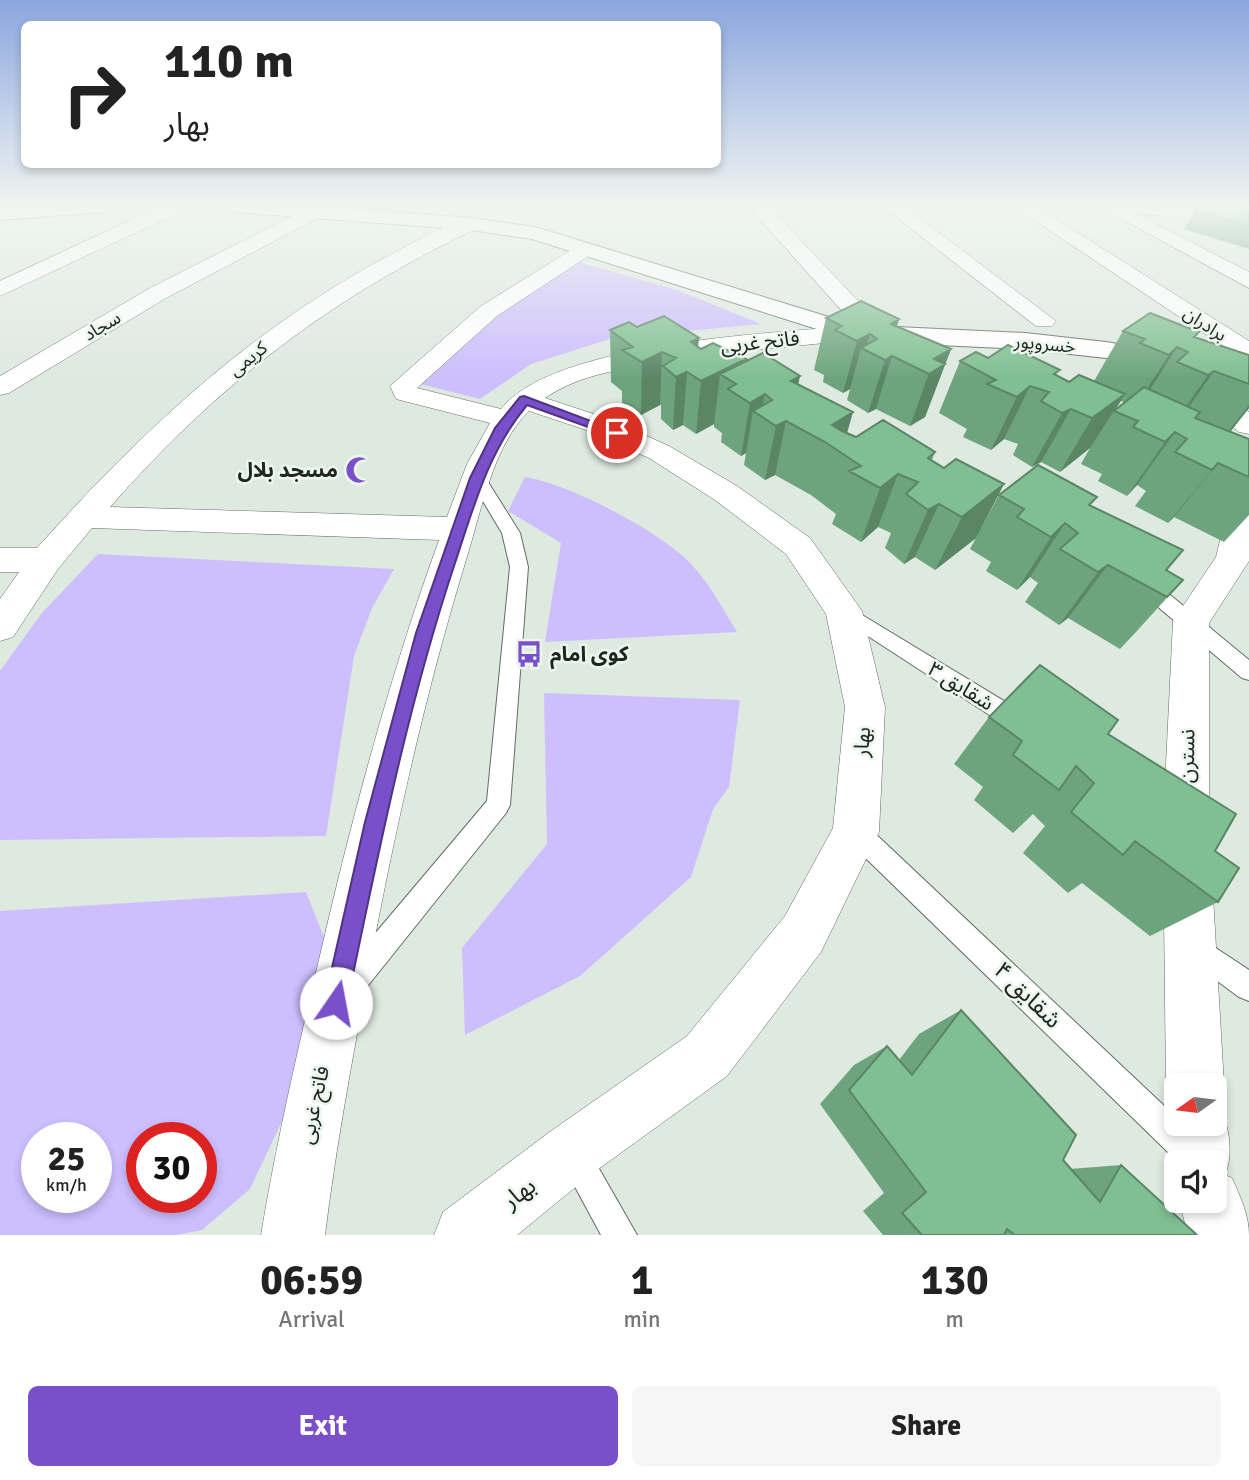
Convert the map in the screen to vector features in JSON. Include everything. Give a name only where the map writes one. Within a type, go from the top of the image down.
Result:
[{"type":"street","points":[[0,289],[54,264]]},
{"type":"street","name":"سجاد","points":[[0,387],[158,293],[215,264]]},
{"type":"street","name":"کریمی","points":[[46,560],[168,425],[282,331],[341,291],[391,264]]},
{"type":"street","name":"بهار","points":[[466,1235],[572,1152],[707,1056],[803,934],[856,832],[865,706],[844,611],[798,546],[726,493],[659,452],[596,424],[517,409],[423,400],[405,393],[402,386],[488,310],[562,264]]},
{"type":"street","points":[[642,264],[835,314]]},
{"type":"street","points":[[799,264],[835,314]]},
{"type":"street","points":[[968,264],[1044,321]]},
{"type":"street","name":"برادران","points":[[1108,264],[1248,358]]},
{"type":"street","points":[[1216,264],[1249,281]]},
{"type":"street","points":[[806,294],[835,314]]},
{"type":"street","name":"خسروپور","points":[[835,314],[1044,321],[1182,339],[1248,358]]},
{"type":"street","name":"خسروپور","points":[[835,314],[870,332],[1026,341],[1153,357],[1248,358]]},
{"type":"street","name":"فاتح غربی","points":[[293,1235],[304,1153],[374,822],[424,633],[477,478],[501,428],[517,409],[549,383],[580,369],[702,348],[870,332]]},
{"type":"street","points":[[1153,357],[1198,385],[1249,426]]},
{"type":"street","points":[[1191,621],[1233,559],[1244,497]]},
{"type":"street","points":[[83,517],[460,529]]},
{"type":"street","points":[[0,560],[46,560]]},
{"type":"street","points":[[0,627],[46,560]]},
{"type":"street","name":"نسترن","points":[[1191,621],[1174,820],[1188,943],[1194,1073]]},
{"type":"street","points":[[1214,1213],[1220,1235]]},
{"type":"lane","points":[[336,1003],[498,805],[519,567],[511,533],[477,478]]},
{"type":"lane","points":[[1130,574],[1191,621],[1249,672]]},
{"type":"lane","name":"شقایق ۳","points":[[844,611],[1032,730]]},
{"type":"lane","name":"شقایق ۴","points":[[856,832],[1189,1150]]},
{"type":"lane","points":[[1188,943],[1249,987]]},
{"type":"lane","points":[[572,1152],[620,1235]]},
{"type":"shaded area","points":[[571,264],[584,264],[677,290],[761,324],[613,338],[531,364],[480,399],[412,382],[500,305]]},
{"type":"shaded area","points":[[525,477],[586,497],[630,520],[669,545],[700,574],[737,632],[545,642],[561,543],[508,511]]},
{"type":"shaded area","points":[[98,554],[394,569],[372,608],[354,656],[326,836],[0,840],[0,671],[41,614]]},
{"type":"shaded area","points":[[544,693],[740,700],[729,787],[713,809],[691,877],[580,976],[465,1035],[462,948],[547,844]]},
{"type":"shaded area","points":[[306,892],[325,940],[293,1098],[250,1189],[202,1230],[176,1235],[0,1235],[0,911]]},
{"type":"building","points":[[861,301],[899,319],[891,324],[951,349],[934,359],[945,364],[929,374],[892,356],[885,360],[861,348],[877,339],[870,334],[857,341],[835,330],[842,326],[826,318]]},
{"type":"building","points":[[1150,313],[1199,332],[1194,337],[1249,355],[1249,384],[1214,371],[1208,375],[1177,362],[1188,352],[1177,347],[1169,355],[1140,343],[1145,339],[1123,331]]},
{"type":"building","points":[[664,316],[699,338],[691,342],[701,349],[713,343],[746,359],[701,381],[687,372],[676,377],[663,366],[676,358],[662,352],[642,362],[622,350],[633,347],[610,330],[629,322],[637,327]]},
{"type":"building","points":[[1008,345],[1060,370],[1054,374],[1069,382],[1079,375],[1125,394],[1092,418],[1071,409],[1062,413],[1041,401],[1049,392],[1030,386],[1017,397],[987,384],[996,380],[960,361],[976,352],[988,358]]},
{"type":"building","points":[[763,353],[800,376],[791,381],[853,412],[832,425],[842,431],[856,437],[883,420],[935,452],[928,458],[944,468],[956,459],[1004,484],[962,517],[939,504],[928,510],[906,494],[918,482],[898,474],[880,488],[849,471],[861,466],[825,442],[786,421],[776,426],[753,411],[772,400],[765,394],[750,403],[728,389],[736,384],[720,374]]},
{"type":"building","points":[[1144,387],[1200,412],[1195,418],[1249,439],[1249,477],[1218,463],[1212,470],[1175,452],[1187,439],[1175,432],[1165,442],[1133,427],[1138,421],[1114,411]]},
{"type":"building","points":[[1038,465],[1097,497],[1089,505],[1183,550],[1166,570],[1183,580],[1167,597],[1108,565],[1098,572],[1060,549],[1078,533],[1065,523],[1051,537],[1017,517],[1024,509],[999,495]]},
{"type":"building","points":[[1040,665],[1118,720],[1108,734],[1236,814],[1215,851],[1239,868],[1218,902],[1135,841],[1123,855],[1071,812],[1094,783],[1076,766],[1059,790],[1013,755],[1022,741],[989,717]]},
{"type":"building","points":[[961,1010],[1076,1135],[1063,1160],[1100,1202],[1121,1165],[1164,1205],[1164,1213],[1173,1213],[1197,1235],[1015,1235],[1007,1229],[1004,1235],[922,1235],[902,1213],[926,1192],[849,1090],[887,1046],[912,1075]]},
{"type":"place","name":"مسجد بلال","points":[[359,470]]},
{"type":"place","name":"کوی امام","points":[[529,654]]},
{"type":"route","points":[[336,1003],[374,822],[424,633],[477,478],[501,428],[524,400],[617,433]]}]
